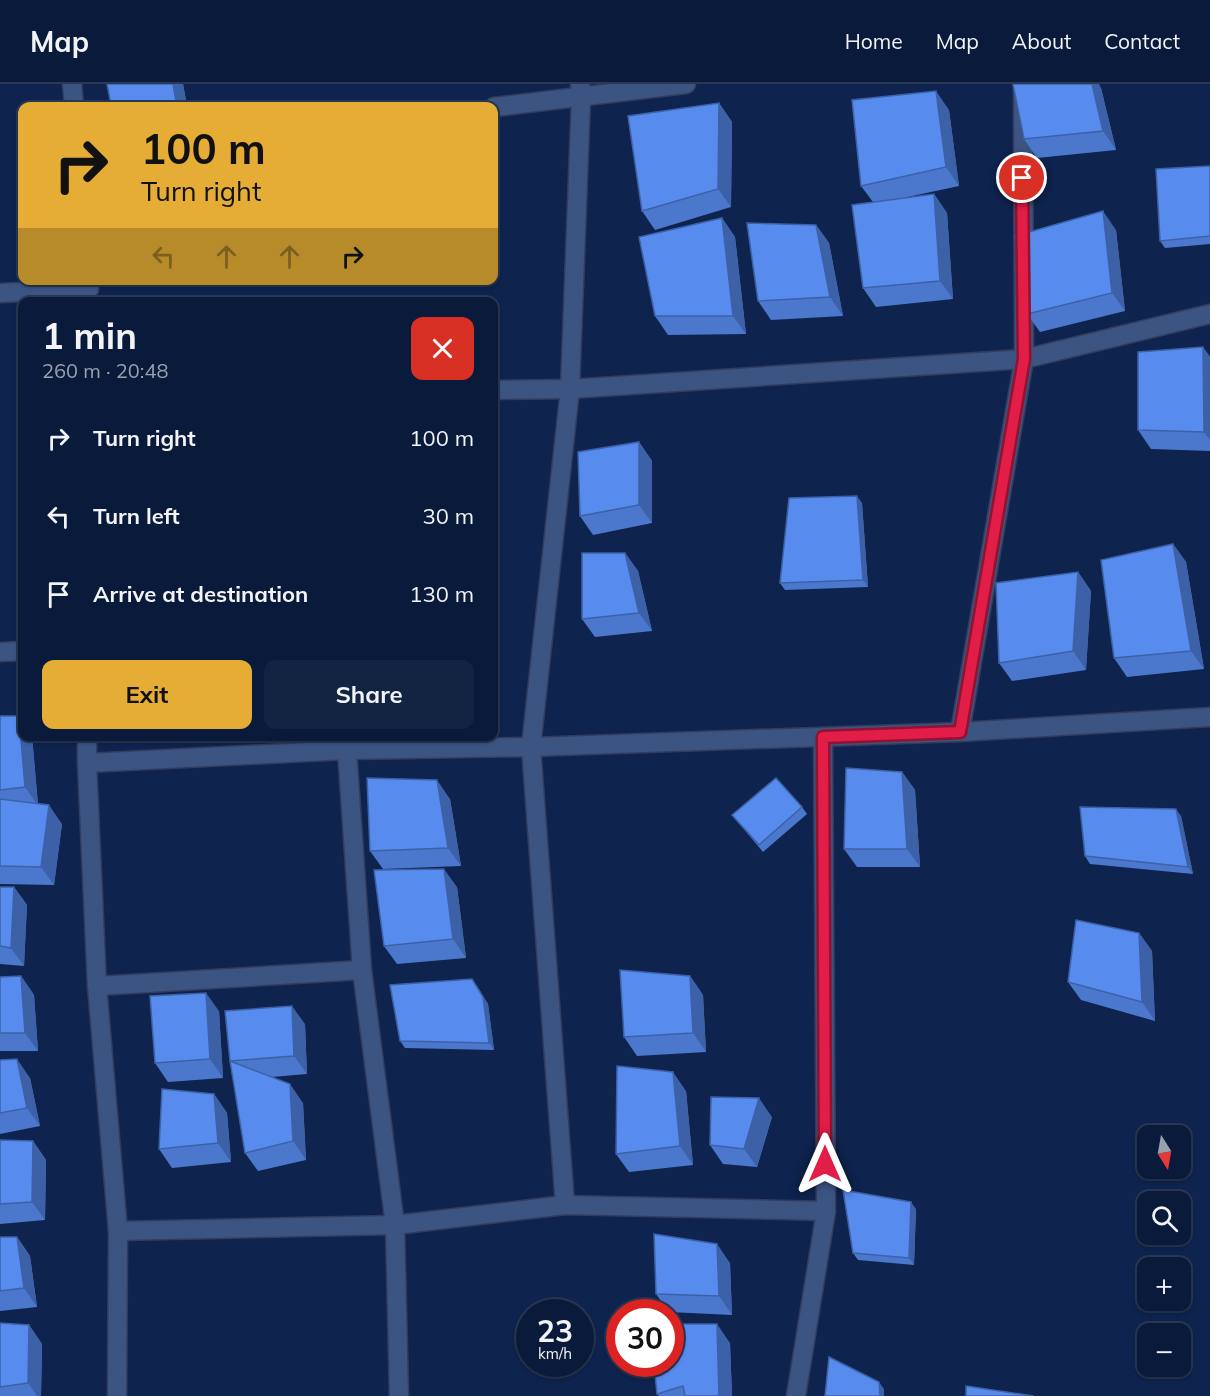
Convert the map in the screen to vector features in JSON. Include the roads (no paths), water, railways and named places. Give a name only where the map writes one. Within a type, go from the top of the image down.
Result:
[{"type":"street","points":[[72,84],[74,102]]},
{"type":"street","points":[[498,106],[580,91],[686,84]]},
{"type":"street","points":[[960,732],[1024,359],[1023,84]]},
{"type":"street","points":[[565,1206],[531,747],[570,389],[580,91]]},
{"type":"street","points":[[0,293],[89,290]]},
{"type":"street","points":[[498,390],[570,389],[1024,359],[1210,314]]},
{"type":"street","points":[[0,652],[18,651]]},
{"type":"street","points":[[87,763],[347,750],[531,747],[960,732],[1210,717]]},
{"type":"street","points":[[796,1396],[826,1211],[823,737]]},
{"type":"street","points":[[87,741],[97,986],[117,1231],[117,1396]]},
{"type":"street","points":[[347,750],[362,970],[395,1225],[399,1396]]},
{"type":"street","points":[[97,986],[362,970]]},
{"type":"street","points":[[117,1231],[395,1225],[565,1206],[826,1211]]}]
